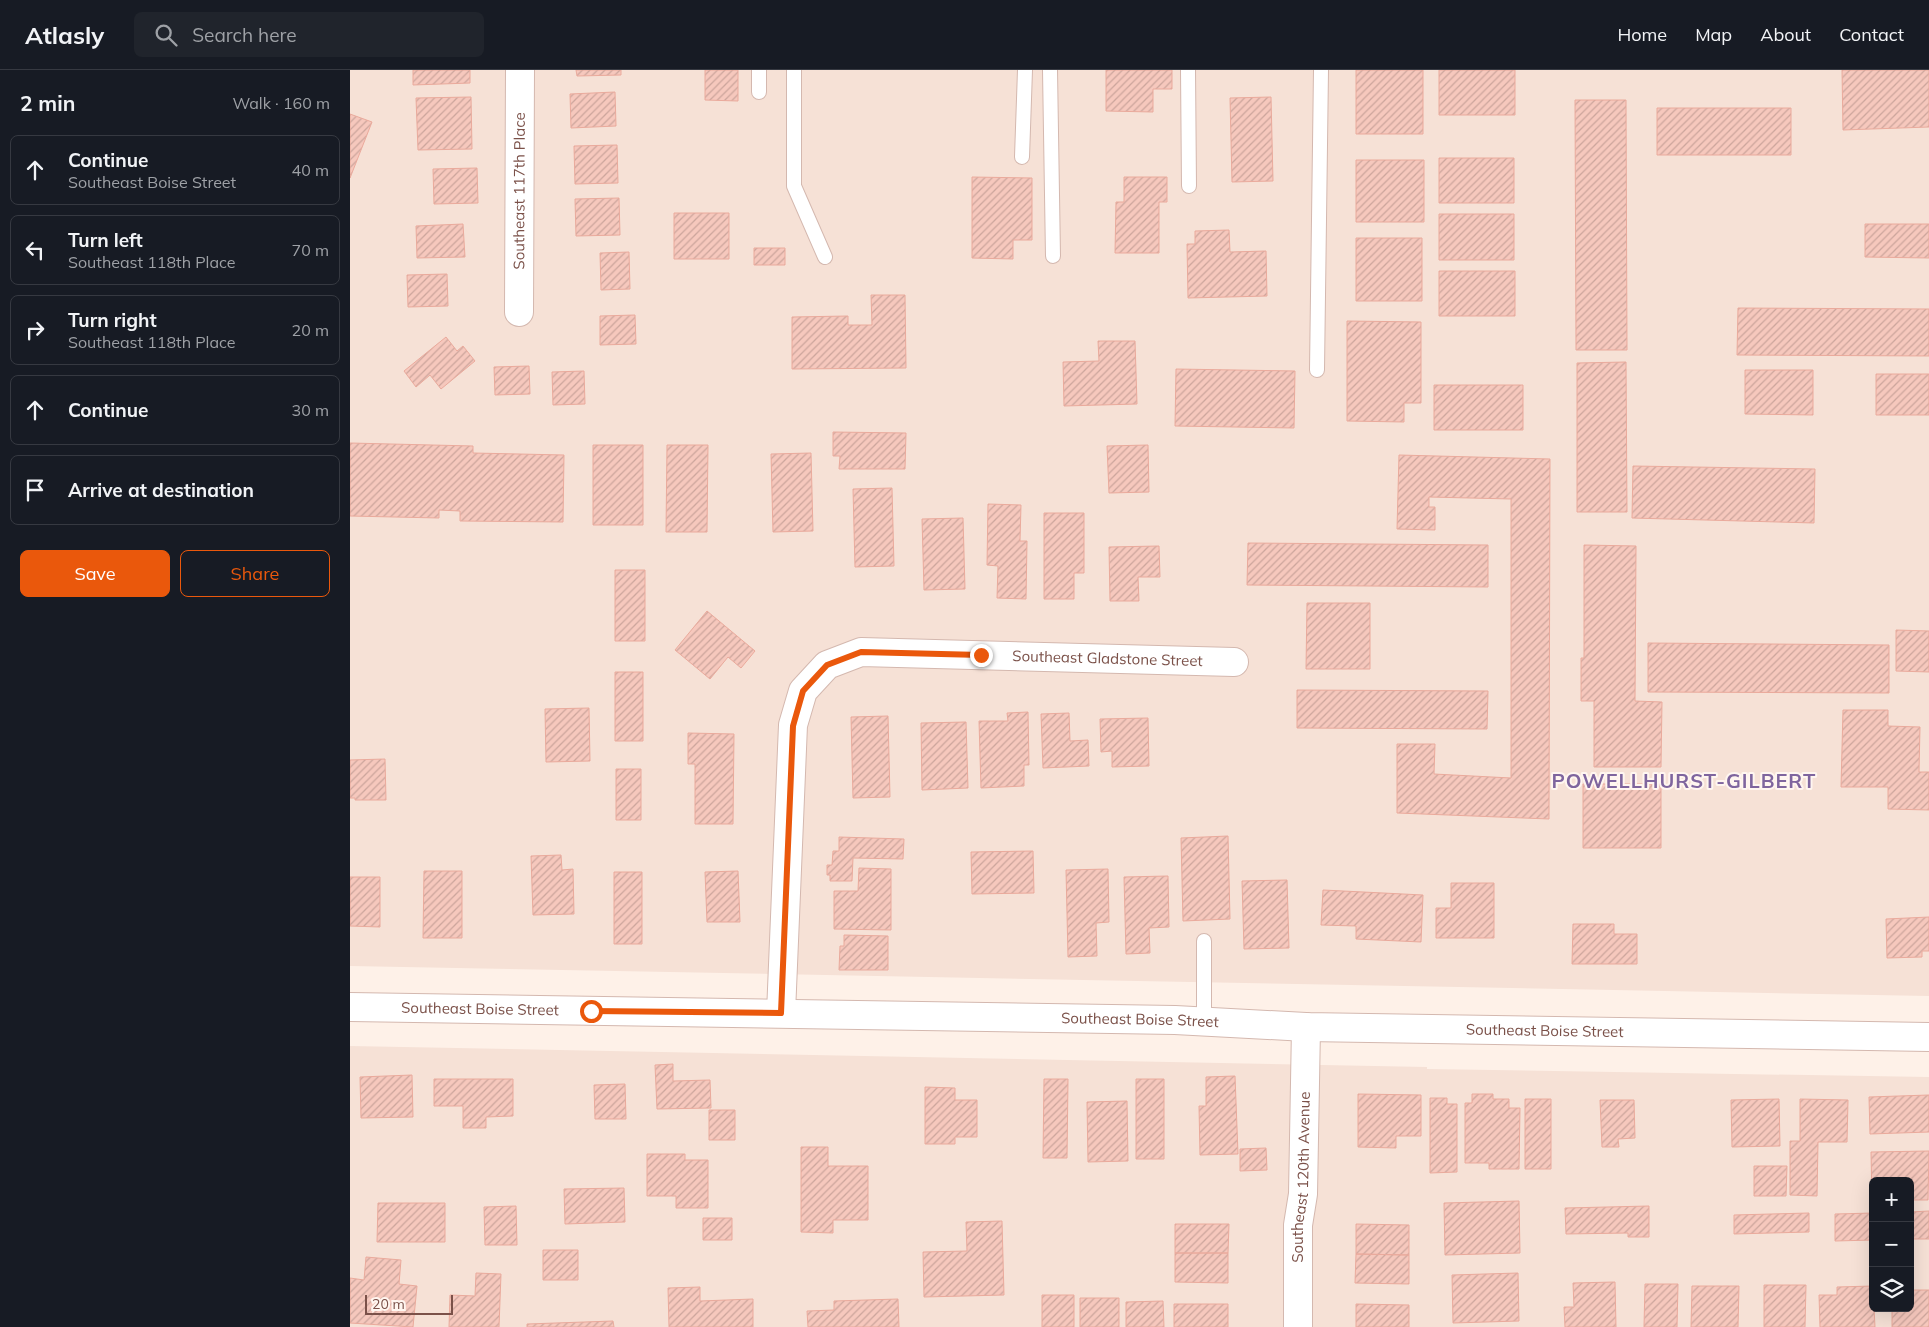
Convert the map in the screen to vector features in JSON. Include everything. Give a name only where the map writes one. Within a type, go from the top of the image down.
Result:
[{"type":"street","name":"Southeast 117th Place","points":[[519,312],[520,70]]},
{"type":"street","name":"Southeast Gladstone Street","points":[[781,1013],[793,726],[803,691],[827,665],[861,652],[1234,662]]},
{"type":"street","name":"Southeast Boise Street","points":[[350,1007],[781,1013],[1204,1022],[1306,1027],[1929,1037]]},
{"type":"street","name":"Southeast 120th Avenue","points":[[1298,1327],[1298,1225],[1303,1194],[1306,1027]]},
{"type":"lane","points":[[759,70],[759,92]]},
{"type":"lane","points":[[794,70],[794,186],[825,257]]},
{"type":"lane","points":[[1022,157],[1025,70]]},
{"type":"lane","points":[[1050,70],[1053,256]]},
{"type":"lane","points":[[1188,70],[1189,186]]},
{"type":"lane","points":[[1317,370],[1321,70]]},
{"type":"lane","points":[[1204,940],[1204,1022]]},
{"type":"shaded area","points":[[350,70],[1929,70],[1929,996],[350,966]]},
{"type":"shaded area","points":[[350,1046],[1427,1067],[1427,1069],[1929,1077],[1929,1327],[350,1327]]},
{"type":"building","points":[[413,70],[470,70],[470,83],[413,85]]},
{"type":"building","points":[[576,70],[621,70],[621,75],[577,76]]},
{"type":"building","points":[[705,70],[738,70],[738,101],[705,100]]},
{"type":"building","points":[[1106,70],[1172,70],[1172,89],[1153,89],[1153,112],[1106,111]]},
{"type":"building","points":[[1356,70],[1423,70],[1423,134],[1356,134]]},
{"type":"building","points":[[1439,70],[1515,70],[1515,115],[1439,115]]},
{"type":"building","points":[[1842,70],[1929,70],[1929,127],[1843,130]]},
{"type":"building","points":[[615,92],[616,126],[571,128],[570,94]]},
{"type":"building","points":[[471,97],[472,149],[418,150],[416,98]]},
{"type":"building","points":[[1271,97],[1273,181],[1232,182],[1230,98]]},
{"type":"building","points":[[1575,100],[1626,100],[1627,350],[1576,350]]},
{"type":"building","points":[[1657,108],[1791,108],[1791,155],[1657,155]]},
{"type":"building","points":[[350,114],[372,122],[350,178]]},
{"type":"building","points":[[617,145],[618,183],[575,184],[574,146]]},
{"type":"building","points":[[1439,158],[1514,158],[1514,203],[1439,203]]},
{"type":"building","points":[[1356,160],[1424,160],[1424,222],[1356,222]]},
{"type":"building","points":[[477,168],[478,203],[434,204],[433,169]]},
{"type":"building","points":[[972,177],[1032,178],[1032,240],[1013,240],[1013,259],[972,258]]},
{"type":"building","points":[[1124,177],[1167,177],[1167,202],[1159,202],[1159,253],[1115,253],[1116,202],[1124,202]]},
{"type":"building","points":[[619,198],[620,235],[576,236],[575,199]]},
{"type":"building","points":[[674,213],[729,213],[729,259],[674,259]]},
{"type":"building","points":[[1439,214],[1514,214],[1514,260],[1439,260]]},
{"type":"building","points":[[463,224],[465,257],[417,258],[416,226]]},
{"type":"building","points":[[1865,224],[1929,224],[1929,258],[1865,257]]},
{"type":"building","points":[[1229,230],[1230,252],[1266,251],[1267,296],[1188,298],[1187,244],[1195,244],[1195,231]]},
{"type":"building","points":[[1356,238],[1422,238],[1422,301],[1356,301]]},
{"type":"building","points":[[754,248],[785,248],[785,265],[754,265]]},
{"type":"building","points":[[629,252],[630,289],[601,290],[600,253]]},
{"type":"building","points":[[1439,271],[1515,271],[1515,316],[1439,316]]},
{"type":"building","points":[[447,274],[448,306],[408,307],[407,275]]},
{"type":"building","points":[[871,295],[905,295],[906,368],[792,369],[792,317],[848,316],[848,325],[872,325]]},
{"type":"building","points":[[1738,308],[1929,309],[1929,356],[1737,355]]},
{"type":"building","points":[[635,315],[636,344],[600,345],[600,316]]},
{"type":"building","points":[[1347,321],[1421,322],[1421,403],[1404,403],[1404,422],[1347,421]]},
{"type":"building","points":[[446,337],[457,351],[463,346],[475,361],[441,389],[430,375],[416,387],[404,371]]},
{"type":"building","points":[[1098,341],[1135,341],[1137,404],[1064,406],[1063,362],[1099,361]]},
{"type":"building","points":[[1626,362],[1627,512],[1577,512],[1577,363]]},
{"type":"building","points":[[529,366],[530,394],[495,395],[494,367]]},
{"type":"building","points":[[1176,369],[1295,371],[1294,428],[1175,426]]},
{"type":"building","points":[[1745,370],[1813,370],[1813,415],[1745,414]]},
{"type":"building","points":[[584,371],[585,404],[553,405],[552,372]]},
{"type":"building","points":[[1876,374],[1929,374],[1929,415],[1876,415]]},
{"type":"building","points":[[1434,385],[1523,385],[1523,430],[1434,430]]},
{"type":"building","points":[[833,432],[906,433],[905,469],[839,469],[840,456],[833,456]]},
{"type":"building","points":[[350,443],[473,446],[473,453],[564,455],[563,522],[460,521],[460,511],[439,510],[439,518],[350,516]]},
{"type":"building","points":[[593,445],[643,445],[643,525],[593,525]]},
{"type":"building","points":[[667,445],[708,445],[707,532],[666,532]]},
{"type":"building","points":[[1148,445],[1149,492],[1109,493],[1107,446]]},
{"type":"building","points":[[811,453],[813,531],[773,532],[771,454]]},
{"type":"building","points":[[1399,455],[1550,459],[1549,819],[1397,813],[1397,744],[1435,744],[1434,774],[1511,778],[1511,499],[1429,497],[1429,507],[1435,507],[1435,530],[1397,529]]},
{"type":"building","points":[[1633,466],[1815,469],[1814,523],[1632,518]]},
{"type":"building","points":[[892,488],[894,566],[855,567],[853,489]]},
{"type":"building","points":[[988,504],[1021,505],[1020,541],[1027,541],[1026,599],[997,598],[998,566],[987,565]]},
{"type":"building","points":[[1044,513],[1084,513],[1084,573],[1074,573],[1074,599],[1044,599]]},
{"type":"building","points":[[963,518],[965,589],[924,590],[922,519]]},
{"type":"building","points":[[1248,543],[1488,545],[1488,587],[1247,585]]},
{"type":"building","points":[[1584,545],[1636,546],[1635,701],[1662,702],[1661,767],[1594,767],[1594,701],[1581,701],[1581,658],[1584,658]]},
{"type":"building","points":[[1159,546],[1160,577],[1138,577],[1139,601],[1110,601],[1109,547]]},
{"type":"building","points":[[615,570],[645,570],[645,641],[615,641]]},
{"type":"building","points":[[1307,603],[1370,603],[1370,669],[1306,669]]},
{"type":"building","points":[[707,611],[755,651],[741,668],[728,657],[710,679],[675,650]]},
{"type":"building","points":[[1896,630],[1929,631],[1929,672],[1896,671]]},
{"type":"building","points":[[1648,643],[1889,645],[1889,693],[1648,692]]},
{"type":"building","points":[[615,672],[643,672],[643,741],[615,741]]},
{"type":"building","points":[[1297,690],[1488,691],[1487,729],[1297,728]]},
{"type":"building","points":[[589,708],[590,761],[546,762],[545,709]]},
{"type":"building","points":[[1843,710],[1888,710],[1888,726],[1920,727],[1919,772],[1929,772],[1929,810],[1888,809],[1888,787],[1841,787]]},
{"type":"building","points":[[1028,712],[1029,765],[1024,765],[1024,786],[981,788],[979,721],[1008,721],[1007,713]]},
{"type":"building","points":[[1069,713],[1070,741],[1088,740],[1089,766],[1043,768],[1041,714]]},
{"type":"building","points":[[888,716],[890,797],[853,798],[851,717]]},
{"type":"building","points":[[1148,718],[1149,766],[1112,767],[1112,751],[1101,752],[1100,719]]},
{"type":"building","points":[[966,722],[968,788],[922,790],[921,723]]},
{"type":"building","points":[[688,733],[734,734],[733,824],[695,824],[695,764],[688,764]]},
{"type":"building","points":[[385,759],[386,800],[355,800],[355,798],[350,798],[350,760]]},
{"type":"building","points":[[616,769],[641,769],[641,820],[616,820]]},
{"type":"building","points":[[1583,784],[1661,784],[1661,848],[1583,848]]},
{"type":"building","points":[[1228,836],[1230,919],[1183,921],[1181,838]]},
{"type":"building","points":[[839,837],[904,839],[903,859],[853,858],[852,881],[830,881],[830,875],[827,875],[827,865],[832,865],[833,851],[839,851]]},
{"type":"building","points":[[1033,851],[1034,893],[972,894],[971,852]]},
{"type":"building","points":[[561,855],[562,870],[573,869],[574,914],[533,915],[531,856]]},
{"type":"building","points":[[859,868],[891,869],[891,930],[834,929],[834,891],[858,891]]},
{"type":"building","points":[[1108,869],[1109,922],[1096,923],[1097,956],[1068,957],[1066,870]]},
{"type":"building","points":[[424,871],[462,871],[462,938],[423,938]]},
{"type":"building","points":[[738,871],[740,922],[707,922],[705,872]]},
{"type":"building","points":[[614,872],[642,872],[642,944],[614,944]]},
{"type":"building","points":[[1168,876],[1169,927],[1149,928],[1150,953],[1126,954],[1124,877]]},
{"type":"building","points":[[350,877],[380,877],[380,927],[350,926]]},
{"type":"building","points":[[1287,880],[1289,948],[1244,949],[1242,881]]},
{"type":"building","points":[[1451,883],[1494,883],[1494,938],[1436,938],[1436,908],[1451,908]]},
{"type":"building","points":[[1323,890],[1423,895],[1421,942],[1356,939],[1356,926],[1321,925]]},
{"type":"building","points":[[1929,917],[1929,951],[1922,951],[1922,957],[1887,958],[1886,919]]},
{"type":"building","points":[[1573,924],[1614,924],[1614,934],[1637,934],[1637,964],[1572,964]]},
{"type":"building","points":[[844,935],[888,936],[888,970],[839,970],[840,946],[844,946]]},
{"type":"building","points":[[673,1064],[673,1081],[710,1080],[711,1108],[657,1109],[655,1065]]},
{"type":"building","points":[[412,1075],[413,1117],[361,1118],[360,1077]]},
{"type":"building","points":[[1235,1076],[1238,1154],[1200,1155],[1199,1106],[1206,1106],[1206,1077]]},
{"type":"building","points":[[434,1079],[513,1079],[513,1116],[486,1117],[486,1128],[463,1128],[463,1106],[434,1106]]},
{"type":"building","points":[[1044,1079],[1068,1079],[1067,1158],[1043,1158]]},
{"type":"building","points":[[1136,1079],[1164,1079],[1164,1159],[1136,1159]]},
{"type":"building","points":[[625,1084],[626,1119],[595,1119],[594,1085]]},
{"type":"building","points":[[925,1087],[955,1088],[955,1100],[977,1100],[977,1137],[955,1137],[955,1144],[925,1144]]},
{"type":"building","points":[[1358,1094],[1421,1095],[1421,1136],[1396,1136],[1396,1148],[1358,1147]]},
{"type":"building","points":[[1472,1094],[1493,1094],[1493,1099],[1509,1099],[1509,1108],[1520,1108],[1519,1169],[1489,1169],[1489,1163],[1465,1163],[1465,1103],[1472,1103]]},
{"type":"building","points":[[1929,1095],[1929,1132],[1870,1134],[1869,1097]]},
{"type":"building","points":[[1430,1098],[1447,1098],[1447,1104],[1457,1104],[1457,1172],[1430,1173]]},
{"type":"building","points":[[1525,1099],[1551,1099],[1551,1169],[1525,1169]]},
{"type":"building","points":[[1779,1099],[1780,1146],[1732,1147],[1731,1100]]},
{"type":"building","points":[[1800,1099],[1848,1100],[1847,1142],[1818,1142],[1817,1196],[1790,1195],[1790,1141],[1800,1141]]},
{"type":"building","points":[[1600,1100],[1634,1100],[1635,1138],[1618,1139],[1619,1147],[1602,1147]]},
{"type":"building","points":[[1127,1101],[1128,1161],[1088,1162],[1087,1102]]},
{"type":"building","points":[[709,1110],[735,1110],[735,1140],[709,1140]]},
{"type":"building","points":[[801,1147],[828,1147],[828,1166],[868,1166],[868,1220],[833,1220],[833,1233],[801,1232]]},
{"type":"building","points":[[1266,1148],[1267,1170],[1240,1171],[1240,1149]]},
{"type":"building","points":[[1929,1151],[1928,1200],[1914,1200],[1914,1177],[1872,1177],[1871,1152]]},
{"type":"building","points":[[647,1154],[685,1154],[685,1160],[708,1160],[708,1208],[676,1208],[676,1196],[647,1196]]},
{"type":"building","points":[[1754,1166],[1787,1166],[1786,1196],[1754,1196]]},
{"type":"building","points":[[624,1188],[625,1222],[565,1224],[564,1189]]},
{"type":"building","points":[[1519,1201],[1520,1253],[1445,1255],[1444,1203]]},
{"type":"building","points":[[378,1203],[445,1203],[445,1242],[377,1242]]},
{"type":"building","points":[[516,1206],[517,1245],[485,1245],[484,1207]]},
{"type":"building","points":[[1649,1206],[1649,1237],[1628,1237],[1628,1233],[1566,1234],[1565,1208]]},
{"type":"building","points":[[1929,1211],[1929,1239],[1914,1239],[1914,1212]]},
{"type":"building","points":[[1809,1213],[1809,1232],[1734,1234],[1734,1215]]},
{"type":"building","points":[[1869,1213],[1869,1240],[1835,1241],[1835,1214]]},
{"type":"building","points":[[703,1218],[732,1218],[732,1240],[703,1240]]},
{"type":"building","points":[[1002,1221],[1004,1295],[924,1297],[923,1252],[967,1251],[966,1222]]},
{"type":"building","points":[[1175,1224],[1229,1224],[1228,1253],[1175,1253]]},
{"type":"building","points":[[1356,1224],[1409,1225],[1409,1255],[1356,1254]]},
{"type":"building","points":[[543,1250],[578,1250],[578,1280],[543,1280]]},
{"type":"building","points":[[1175,1253],[1228,1253],[1228,1283],[1175,1282]]},
{"type":"building","points":[[1356,1254],[1409,1255],[1409,1284],[1355,1283]]},
{"type":"building","points":[[366,1257],[401,1260],[399,1284],[417,1286],[413,1327],[350,1323],[350,1278],[364,1280]]},
{"type":"building","points":[[476,1273],[501,1274],[499,1327],[449,1327],[450,1295],[475,1296]]},
{"type":"building","points":[[1518,1273],[1519,1321],[1453,1323],[1452,1275]]},
{"type":"building","points":[[1615,1282],[1616,1327],[1565,1327],[1564,1307],[1574,1307],[1573,1283]]},
{"type":"building","points":[[1645,1284],[1678,1284],[1677,1327],[1644,1327]]},
{"type":"building","points":[[1764,1285],[1806,1285],[1805,1327],[1764,1327]]},
{"type":"building","points":[[1692,1286],[1739,1286],[1738,1327],[1691,1327]]},
{"type":"building","points":[[1869,1286],[1869,1312],[1874,1312],[1875,1327],[1820,1327],[1819,1295],[1837,1295],[1837,1287]]},
{"type":"building","points":[[700,1287],[700,1301],[753,1299],[753,1327],[669,1327],[668,1288]]},
{"type":"building","points":[[1914,1290],[1929,1290],[1929,1327],[1892,1327],[1892,1312],[1914,1312]]},
{"type":"building","points":[[1042,1295],[1074,1295],[1074,1327],[1042,1327]]},
{"type":"building","points":[[1080,1298],[1119,1298],[1119,1327],[1080,1327]]},
{"type":"building","points":[[898,1299],[899,1327],[808,1327],[807,1311],[834,1310],[834,1301]]},
{"type":"building","points":[[1163,1301],[1164,1327],[1126,1327],[1126,1302]]},
{"type":"building","points":[[1174,1304],[1228,1304],[1228,1327],[1174,1327]]},
{"type":"building","points":[[1356,1304],[1409,1305],[1409,1327],[1356,1327]]},
{"type":"building","points":[[613,1321],[614,1327],[527,1327],[527,1324]]},
{"type":"district","name":"POWELLHURST-GILBERT","points":[[1684,781]]},
{"type":"route","points":[[591,1011],[781,1013],[793,726],[803,691],[827,665],[861,652],[981,655]]}]
